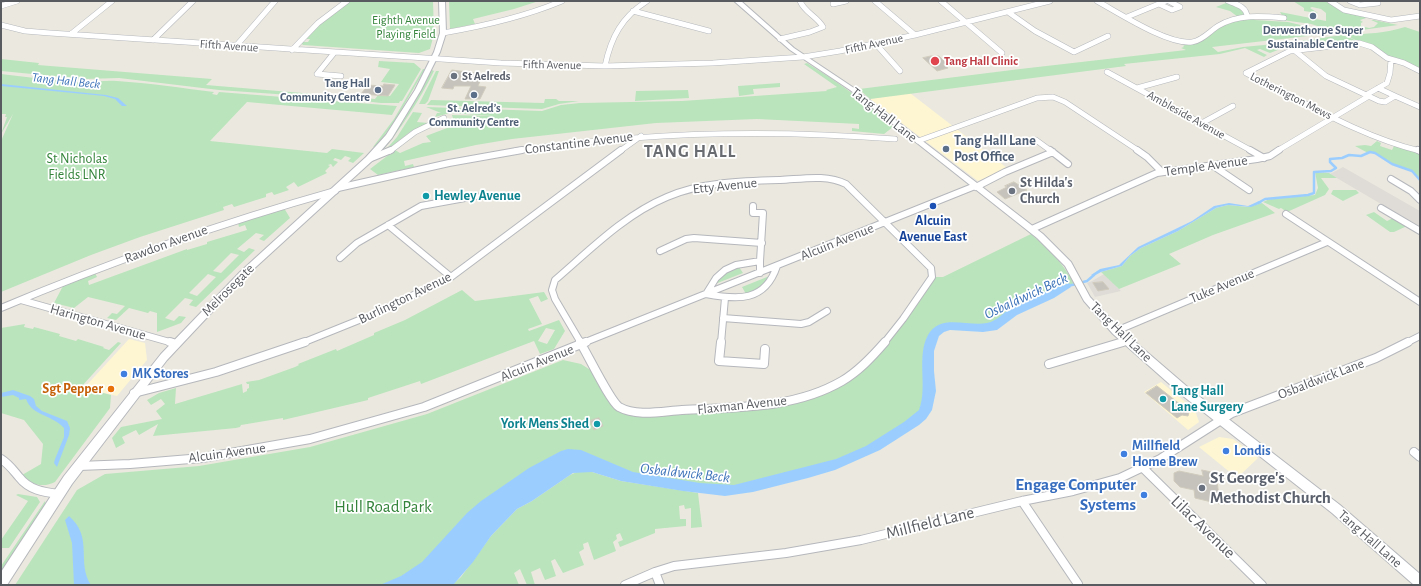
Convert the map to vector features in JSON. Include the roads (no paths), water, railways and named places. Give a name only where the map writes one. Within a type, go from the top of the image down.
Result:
[{"type":"street","points":[[1,6],[17,1]]},
{"type":"street","points":[[72,34],[112,1]]},
{"type":"street","points":[[153,40],[193,1]]},
{"type":"street","points":[[236,46],[275,1]]},
{"type":"street","points":[[292,50],[310,28],[347,1]]},
{"type":"street","name":"Melrosegate","points":[[1,583],[79,466],[134,393],[176,344],[243,274],[369,159],[389,136],[418,90],[434,59],[443,33],[442,1]]},
{"type":"street","points":[[443,33],[512,20],[529,15],[562,1]]},
{"type":"street","points":[[605,66],[608,47],[620,25],[633,11],[647,1]]},
{"type":"street","name":"Tang Hall Lane","points":[[737,1],[803,57],[833,76],[876,108],[1032,229],[1059,254],[1076,277],[1093,307],[1116,331],[1221,419],[1336,509],[1420,582]]},
{"type":"street","points":[[832,4],[846,1]]},
{"type":"street","points":[[875,1],[915,35]]},
{"type":"street","points":[[944,1],[965,23],[1002,53]]},
{"type":"street","name":"Fifth Avenue","points":[[1,25],[25,31],[334,53],[547,65],[605,66],[713,63],[803,57],[915,35],[1050,1]]},
{"type":"street","points":[[1097,1],[1172,38],[1188,42],[1198,40],[1225,22],[1247,17],[1284,18]]},
{"type":"street","points":[[1127,17],[1159,4],[1167,1],[1180,7],[1172,10],[1159,4]]},
{"type":"street","points":[[1228,1],[1242,7],[1247,13],[1247,17]]},
{"type":"street","points":[[1330,1],[1344,10],[1391,20],[1420,16]]},
{"type":"street","points":[[1350,1],[1355,4],[1366,5],[1378,3],[1375,1]]},
{"type":"street","points":[[780,39],[807,32],[819,31],[824,27],[820,22],[804,10],[799,3]]},
{"type":"street","points":[[633,11],[709,31]]},
{"type":"street","points":[[1008,12],[1035,31],[1074,52],[1108,36]]},
{"type":"street","points":[[875,43],[900,70]]},
{"type":"street","name":"Lotherington Mews","points":[[1420,71],[1404,63],[1385,57],[1372,47],[1359,43],[1294,50],[1246,73],[1333,118],[1381,140],[1420,151]]},
{"type":"street","points":[[1294,50],[1326,76],[1385,102],[1395,96]]},
{"type":"street","points":[[334,53],[317,74],[341,76]]},
{"type":"street","points":[[1391,59],[1388,80],[1378,88],[1420,107]]},
{"type":"street","name":"Ambleside Avenue","points":[[1107,72],[1264,158]]},
{"type":"street","points":[[1137,88],[1177,77]]},
{"type":"street","name":"Temple Avenue","points":[[1032,229],[1162,172],[1270,156],[1333,118],[1378,88]]},
{"type":"street","points":[[918,142],[1037,98],[1054,97],[1064,101],[1139,152],[1162,172]]},
{"type":"street","points":[[1202,123],[1233,106]]},
{"type":"street","points":[[369,159],[388,153],[415,132],[444,118]]},
{"type":"street","name":"Constantine Avenue","points":[[336,190],[485,156],[583,142],[641,136],[716,131],[765,131],[822,133],[895,139]]},
{"type":"street","name":"Burlington Avenue","points":[[134,393],[190,380],[282,351],[353,324],[403,302],[451,277],[641,136]]},
{"type":"street","points":[[1036,140],[1068,164]]},
{"type":"street","name":"Alcuin Avenue","points":[[79,466],[130,464],[202,458],[310,439],[424,407],[976,186],[1004,172],[1053,152]]},
{"type":"street","points":[[1212,165],[1249,190]]},
{"type":"street","name":"Etty Avenue","points":[[581,344],[555,299],[552,290],[555,280],[635,214],[667,196],[691,188],[717,184],[828,178],[846,184],[884,223]]},
{"type":"street","points":[[1391,178],[1411,191],[1420,200]]},
{"type":"street","name":"Rawdon Avenue","points":[[1,308],[86,272],[194,233],[274,207],[336,190]]},
{"type":"street","points":[[340,258],[357,243],[421,206],[462,201],[476,196]]},
{"type":"street","points":[[753,206],[753,213],[763,214],[760,273]]},
{"type":"street","points":[[1381,208],[1420,231]]},
{"type":"street","points":[[1286,214],[1420,302]]},
{"type":"street","name":"Flaxman Avenue","points":[[581,344],[615,404],[635,412],[742,407],[787,402],[822,391],[843,381],[870,358],[888,338],[932,277],[931,268],[884,223]]},
{"type":"street","points":[[388,225],[451,277]]},
{"type":"street","points":[[660,251],[686,239],[694,238],[762,243]]},
{"type":"street","name":"Tuke Avenue","points":[[1116,331],[1327,242]]},
{"type":"street","points":[[760,261],[741,264],[726,270],[716,277],[706,294],[725,298],[747,297],[761,290],[772,282],[778,266]]},
{"type":"street","points":[[725,298],[719,361],[764,364],[765,349]]},
{"type":"street","name":"Harington Avenue","points":[[20,300],[176,344]]},
{"type":"street","points":[[723,318],[801,324],[809,322],[827,311]]},
{"type":"street","name":"Osbaldwick Lane","points":[[1221,419],[1232,413],[1376,358],[1420,336]]},
{"type":"street","points":[[1049,364],[1127,341]]},
{"type":"street","name":"Millfield Lane","points":[[625,585],[655,572],[674,566],[786,553],[861,540],[1022,501],[1097,485],[1143,468],[1181,446],[1221,419]]},
{"type":"street","points":[[1,459],[12,466],[23,482],[32,489],[59,494]]},
{"type":"street","name":"Lilac Avenue","points":[[1143,468],[1262,585]]},
{"type":"street","points":[[1022,501],[1078,584]]},
{"type":"street","points":[[655,572],[660,585]]},
{"type":"water","points":[[1,84],[106,95],[118,98],[127,106],[122,106],[115,99],[104,96],[1,86]]},
{"type":"water","points":[[1259,201],[1262,203],[1251,207],[1228,205],[1216,208],[1178,231],[1141,248],[1130,256],[1122,266],[1101,272],[1094,276],[1091,275],[1100,269],[1119,265],[1138,247],[1192,221],[1214,206],[1229,203],[1248,206]]},
{"type":"water","points":[[1069,283],[1071,287],[1054,298],[1017,315],[997,330],[983,332],[950,330],[944,332],[939,336],[934,351],[936,391],[932,410],[926,419],[880,450],[835,470],[753,492],[725,496],[621,481],[592,472],[573,473],[532,501],[517,509],[491,536],[473,562],[454,584],[380,585],[401,576],[422,562],[467,513],[481,501],[529,468],[561,451],[568,449],[581,450],[633,472],[700,483],[734,485],[836,459],[866,446],[904,422],[919,410],[923,392],[923,353],[928,335],[933,328],[940,324],[955,322],[980,324],[991,322],[1009,309],[1033,297]]},
{"type":"water","points":[[13,390],[30,396],[34,399],[36,406],[42,411],[67,421],[70,428],[69,435],[57,467],[54,463],[64,437],[64,428],[54,420],[33,409],[26,399],[19,400],[19,398],[13,395],[1,397],[1,393]]},
{"type":"water","points":[[69,516],[77,524],[81,533],[85,568],[91,585],[74,585],[72,543],[65,520]]},
{"type":"waterway","name":"Osbaldwick Beck","points":[[1258,203],[1265,199],[1308,195],[1314,193],[1314,172],[1331,171],[1336,168],[1330,162],[1330,159],[1342,158],[1349,155],[1361,156],[1370,152],[1375,153],[1392,164],[1412,171],[1420,180]]},
{"type":"waterway","name":"Osbaldwick Beck","points":[[1068,286],[1087,281],[1094,275]]},
{"type":"place","name":"Derwenthorpe Super Sustainable Centre","points":[[1313,16]]},
{"type":"place","name":"Tang Hall Clinic","points":[[935,61]]},
{"type":"place","name":"St Aelreds","points":[[454,76]]},
{"type":"place","name":"Tang Hall Community Centre","points":[[378,90]]},
{"type":"place","name":"St. Aelred’s Community Centre","points":[[474,95]]},
{"type":"place","name":"Tang Hall Lane Post Office","points":[[946,149]]},
{"type":"place","name":"St Hilda's Church","points":[[1012,191]]},
{"type":"place","name":"Hewley Avenue","points":[[426,196]]},
{"type":"place","name":"Alcuin Avenue East","points":[[933,206]]},
{"type":"place","name":"MK Stores","points":[[124,374]]},
{"type":"place","name":"Sgt Pepper","points":[[111,389]]},
{"type":"place","name":"Tang Hall Lane Surgery","points":[[1163,399]]},
{"type":"place","name":"York Mens Shed","points":[[597,424]]},
{"type":"place","name":"Londis","points":[[1226,451]]},
{"type":"place","name":"Millfield Home Brew","points":[[1124,454]]},
{"type":"place","name":"St George's Methodist Church","points":[[1202,488]]},
{"type":"place","name":"Engage Computer Systems","points":[[1144,495]]},
{"type":"district","name":"TANG HALL","points":[[690,152]]},
{"type":"park label","name":"Eighth Avenue Playing Field","points":[[406,27]]},
{"type":"park label","name":"St Nicholas Fields LNR","points":[[77,168]]},
{"type":"park label","name":"Hull Road Park","points":[[383,507]]},
{"type":"water label","name":"Tang Hall Beck","points":[[66,81]]}]
